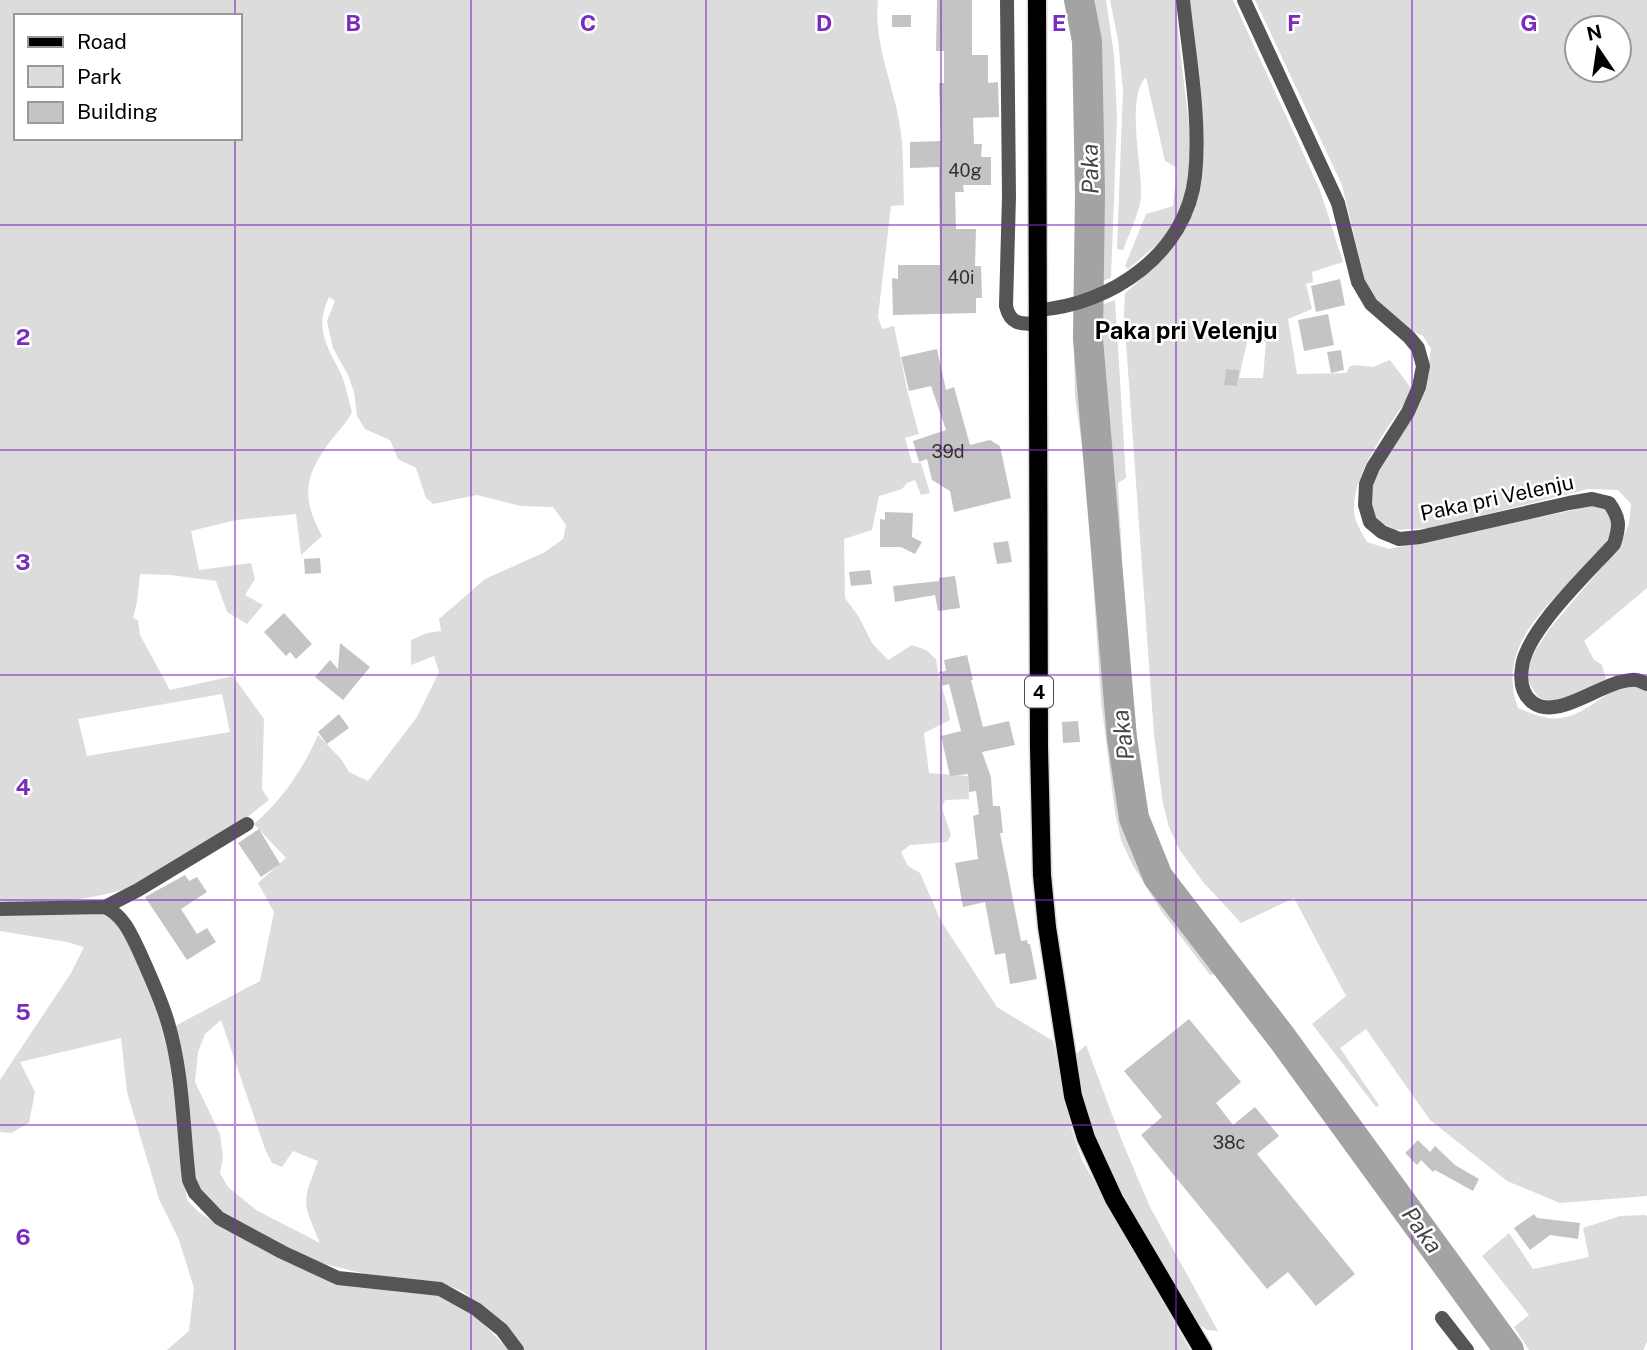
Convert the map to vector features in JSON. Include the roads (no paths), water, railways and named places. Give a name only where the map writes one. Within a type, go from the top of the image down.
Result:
[{"type":"main road","name":"4","points":[[1037,0],[1041,848],[1047,927],[1064,1048],[1073,1096],[1086,1138],[1115,1199],[1203,1350]]},
{"type":"street","points":[[1007,0],[1009,196],[1006,306],[1008,316],[1014,322],[1038,317],[1114,289],[1136,275],[1175,234],[1187,210],[1195,178],[1194,114],[1183,0]]},
{"type":"street","name":"Paka pri Velenju","points":[[1244,0],[1338,203],[1358,282],[1371,304],[1418,348],[1423,366],[1419,387],[1408,412],[1373,467],[1366,484],[1365,505],[1370,523],[1399,539],[1420,537],[1592,499],[1609,503],[1618,515],[1619,528],[1614,544],[1531,640],[1522,664],[1521,683],[1527,698],[1539,707],[1553,708],[1613,683],[1633,679],[1647,684]]},
{"type":"street","points":[[0,909],[105,906],[138,890],[247,824]]},
{"type":"street","points":[[105,906],[118,913],[129,930],[157,990],[169,1026],[177,1068],[189,1180],[195,1193],[219,1218],[338,1278],[440,1289],[476,1309],[502,1330],[517,1350]]},
{"type":"street","points":[[1442,1318],[1467,1350]]},
{"type":"waterway","name":"Paka","points":[[1079,0],[1087,41],[1090,193],[1088,339],[1122,738],[1134,818],[1158,877],[1282,1038],[1509,1350]]},
{"type":"district","name":"Paka pri Velenju","points":[[1186,331]]}]
